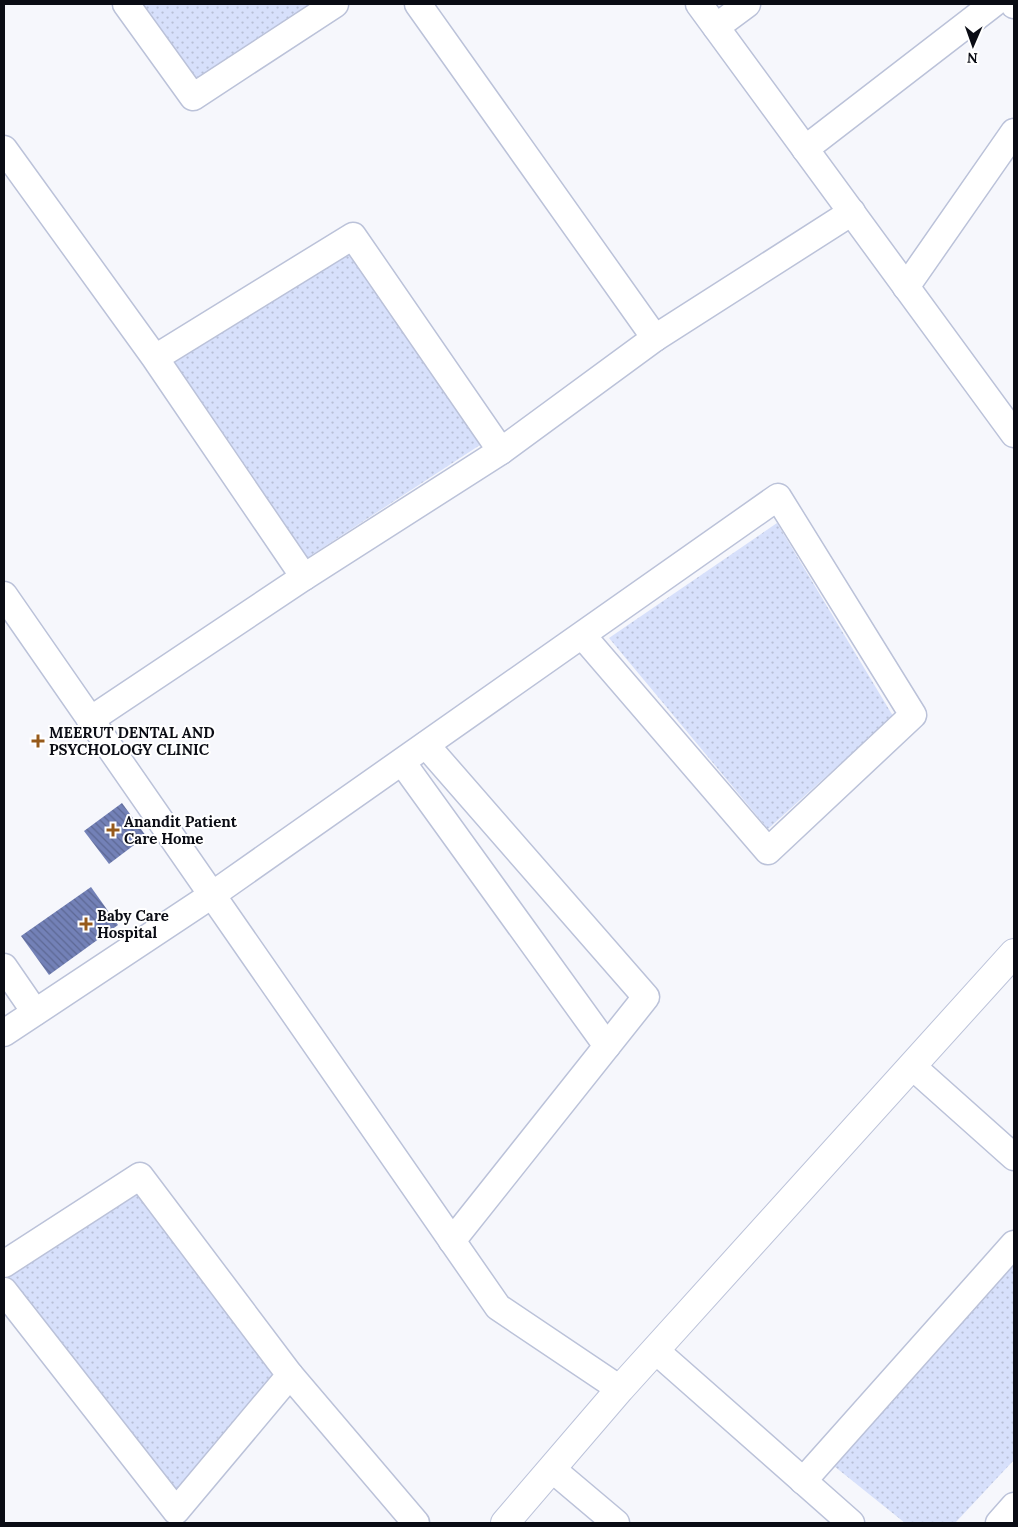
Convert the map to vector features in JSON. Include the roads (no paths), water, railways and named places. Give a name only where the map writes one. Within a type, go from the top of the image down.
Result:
[{"type":"street","points":[[126,4],[193,97],[335,4]]},
{"type":"street","points":[[418,4],[655,338]]},
{"type":"street","points":[[699,4],[1014,434]]},
{"type":"street","points":[[716,27],[748,4]]},
{"type":"street","points":[[805,149],[993,4]]},
{"type":"street","points":[[906,287],[1014,132]]},
{"type":"street","points":[[4,150],[155,358],[304,576]]},
{"type":"street","points":[[90,720],[304,576],[501,451],[655,338],[852,212]]},
{"type":"street","points":[[155,358],[353,236],[501,451]]},
{"type":"street","points":[[4,1033],[212,896],[582,635],[778,497],[913,715],[768,851],[582,635]]},
{"type":"street","points":[[4,595],[498,1307],[620,1389]]},
{"type":"street","points":[[426,745],[646,997],[452,1241]]},
{"type":"street","points":[[402,762],[607,1046]]},
{"type":"street","points":[[505,1523],[620,1389],[1014,953]]},
{"type":"street","points":[[4,968],[35,1012]]},
{"type":"street","points":[[912,1066],[1014,1157]]},
{"type":"street","points":[[4,1264],[140,1176],[290,1375],[416,1523]]},
{"type":"street","points":[[803,1481],[1014,1244]]},
{"type":"street","points":[[4,1291],[170,1517],[290,1375]]},
{"type":"street","points":[[655,1350],[851,1523]]},
{"type":"street","points":[[552,1469],[616,1523]]},
{"type":"street","points":[[999,1523],[1014,1506]]},
{"type":"place","name":"MEERUT DENTAL AND PSYCHOLOGY CLINIC","points":[[38,741]]},
{"type":"place","name":"Anandit Patient Care Home","points":[[113,830]]},
{"type":"place","name":"Baby Care Hospital","points":[[86,924]]}]
